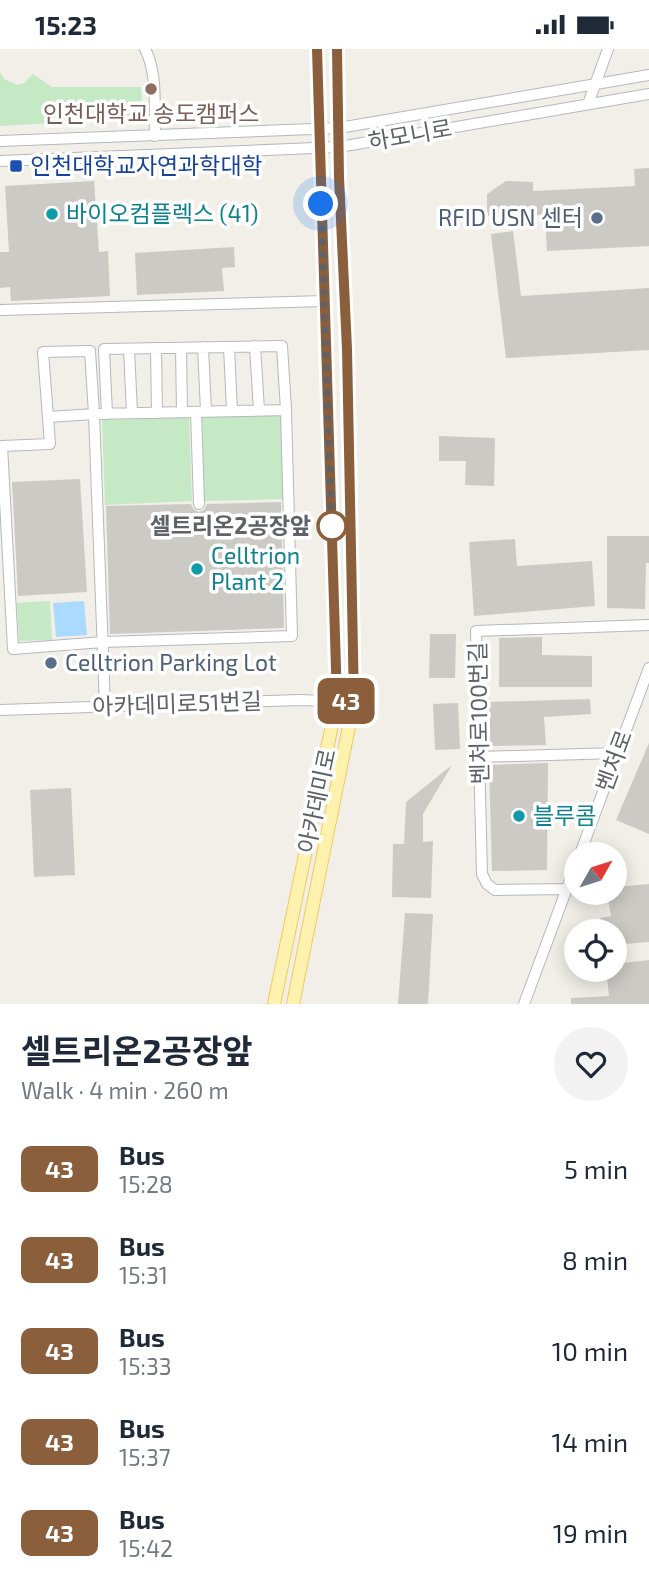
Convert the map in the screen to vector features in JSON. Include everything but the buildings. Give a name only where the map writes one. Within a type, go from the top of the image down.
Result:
[{"type":"main road","name":"아카데미로","points":[[274,1004],[337,701],[317,49]]},
{"type":"main road","name":"아카데미로","points":[[293,1004],[354,702],[347,349],[337,49]]},
{"type":"street","points":[[145,49],[153,76],[155,136]]},
{"type":"street","points":[[588,104],[608,49]]},
{"type":"street","name":"하모니로","points":[[0,141],[339,128],[649,75]]},
{"type":"street","name":"하모니로","points":[[0,161],[339,147],[649,94]]},
{"type":"street","points":[[0,310],[325,301]]},
{"type":"street","points":[[255,346],[259,410]]},
{"type":"street","points":[[105,707],[103,642],[94,414],[90,351],[43,352],[50,444],[2,446],[13,649],[103,642],[292,636],[282,346],[104,349],[107,414]]},
{"type":"street","points":[[199,504],[203,347]]},
{"type":"street","points":[[229,347],[232,411]]},
{"type":"street","points":[[156,348],[157,413]]},
{"type":"street","points":[[181,348],[182,412]]},
{"type":"street","points":[[129,349],[132,413]]},
{"type":"street","points":[[48,417],[286,409]]},
{"type":"street","name":"벤처로100번길","points":[[564,889],[505,892],[495,890],[487,884],[482,874],[476,631],[649,625]]},
{"type":"street","name":"벤처로","points":[[584,842],[649,667]]},
{"type":"street","name":"아카데미로51번길","points":[[0,710],[300,700],[354,702]]},
{"type":"street","points":[[479,757],[617,753]]},
{"type":"street","points":[[524,1004],[564,897]]},
{"type":"green space","points":[[0,72],[4,79],[18,85],[33,74],[52,87],[141,87],[142,112],[139,118],[0,126]]},
{"type":"green space","points":[[281,415],[283,499],[204,501],[202,417]]},
{"type":"green space","points":[[189,417],[192,501],[105,505],[102,420]]},
{"type":"green space","points":[[50,601],[52,640],[19,641],[17,603]]},
{"type":"water","points":[[84,601],[87,635],[56,637],[53,603]]},
{"type":"bus line","name":"43","points":[[317,49],[337,701],[354,702],[347,349],[339,177],[337,49]]},
{"type":"place","name":"인천대학교 송도캠퍼스","points":[[151,89]]},
{"type":"place","name":"인천대학교자연과학대학","points":[[16,166]]},
{"type":"place","name":"바이오컴플렉스 (41)","points":[[52,214]]},
{"type":"place","name":"RFID USN 센터","points":[[597,218]]},
{"type":"place","name":"셀트리온2공장앞","points":[[332,526]]},
{"type":"place","name":"Celltrion Plant 2","points":[[197,569]]},
{"type":"place","name":"Celltrion Parking Lot","points":[[51,663]]},
{"type":"place","name":"블루콤","points":[[519,816]]},
{"type":"route","points":[[321,204],[332,537],[332,526]]}]
